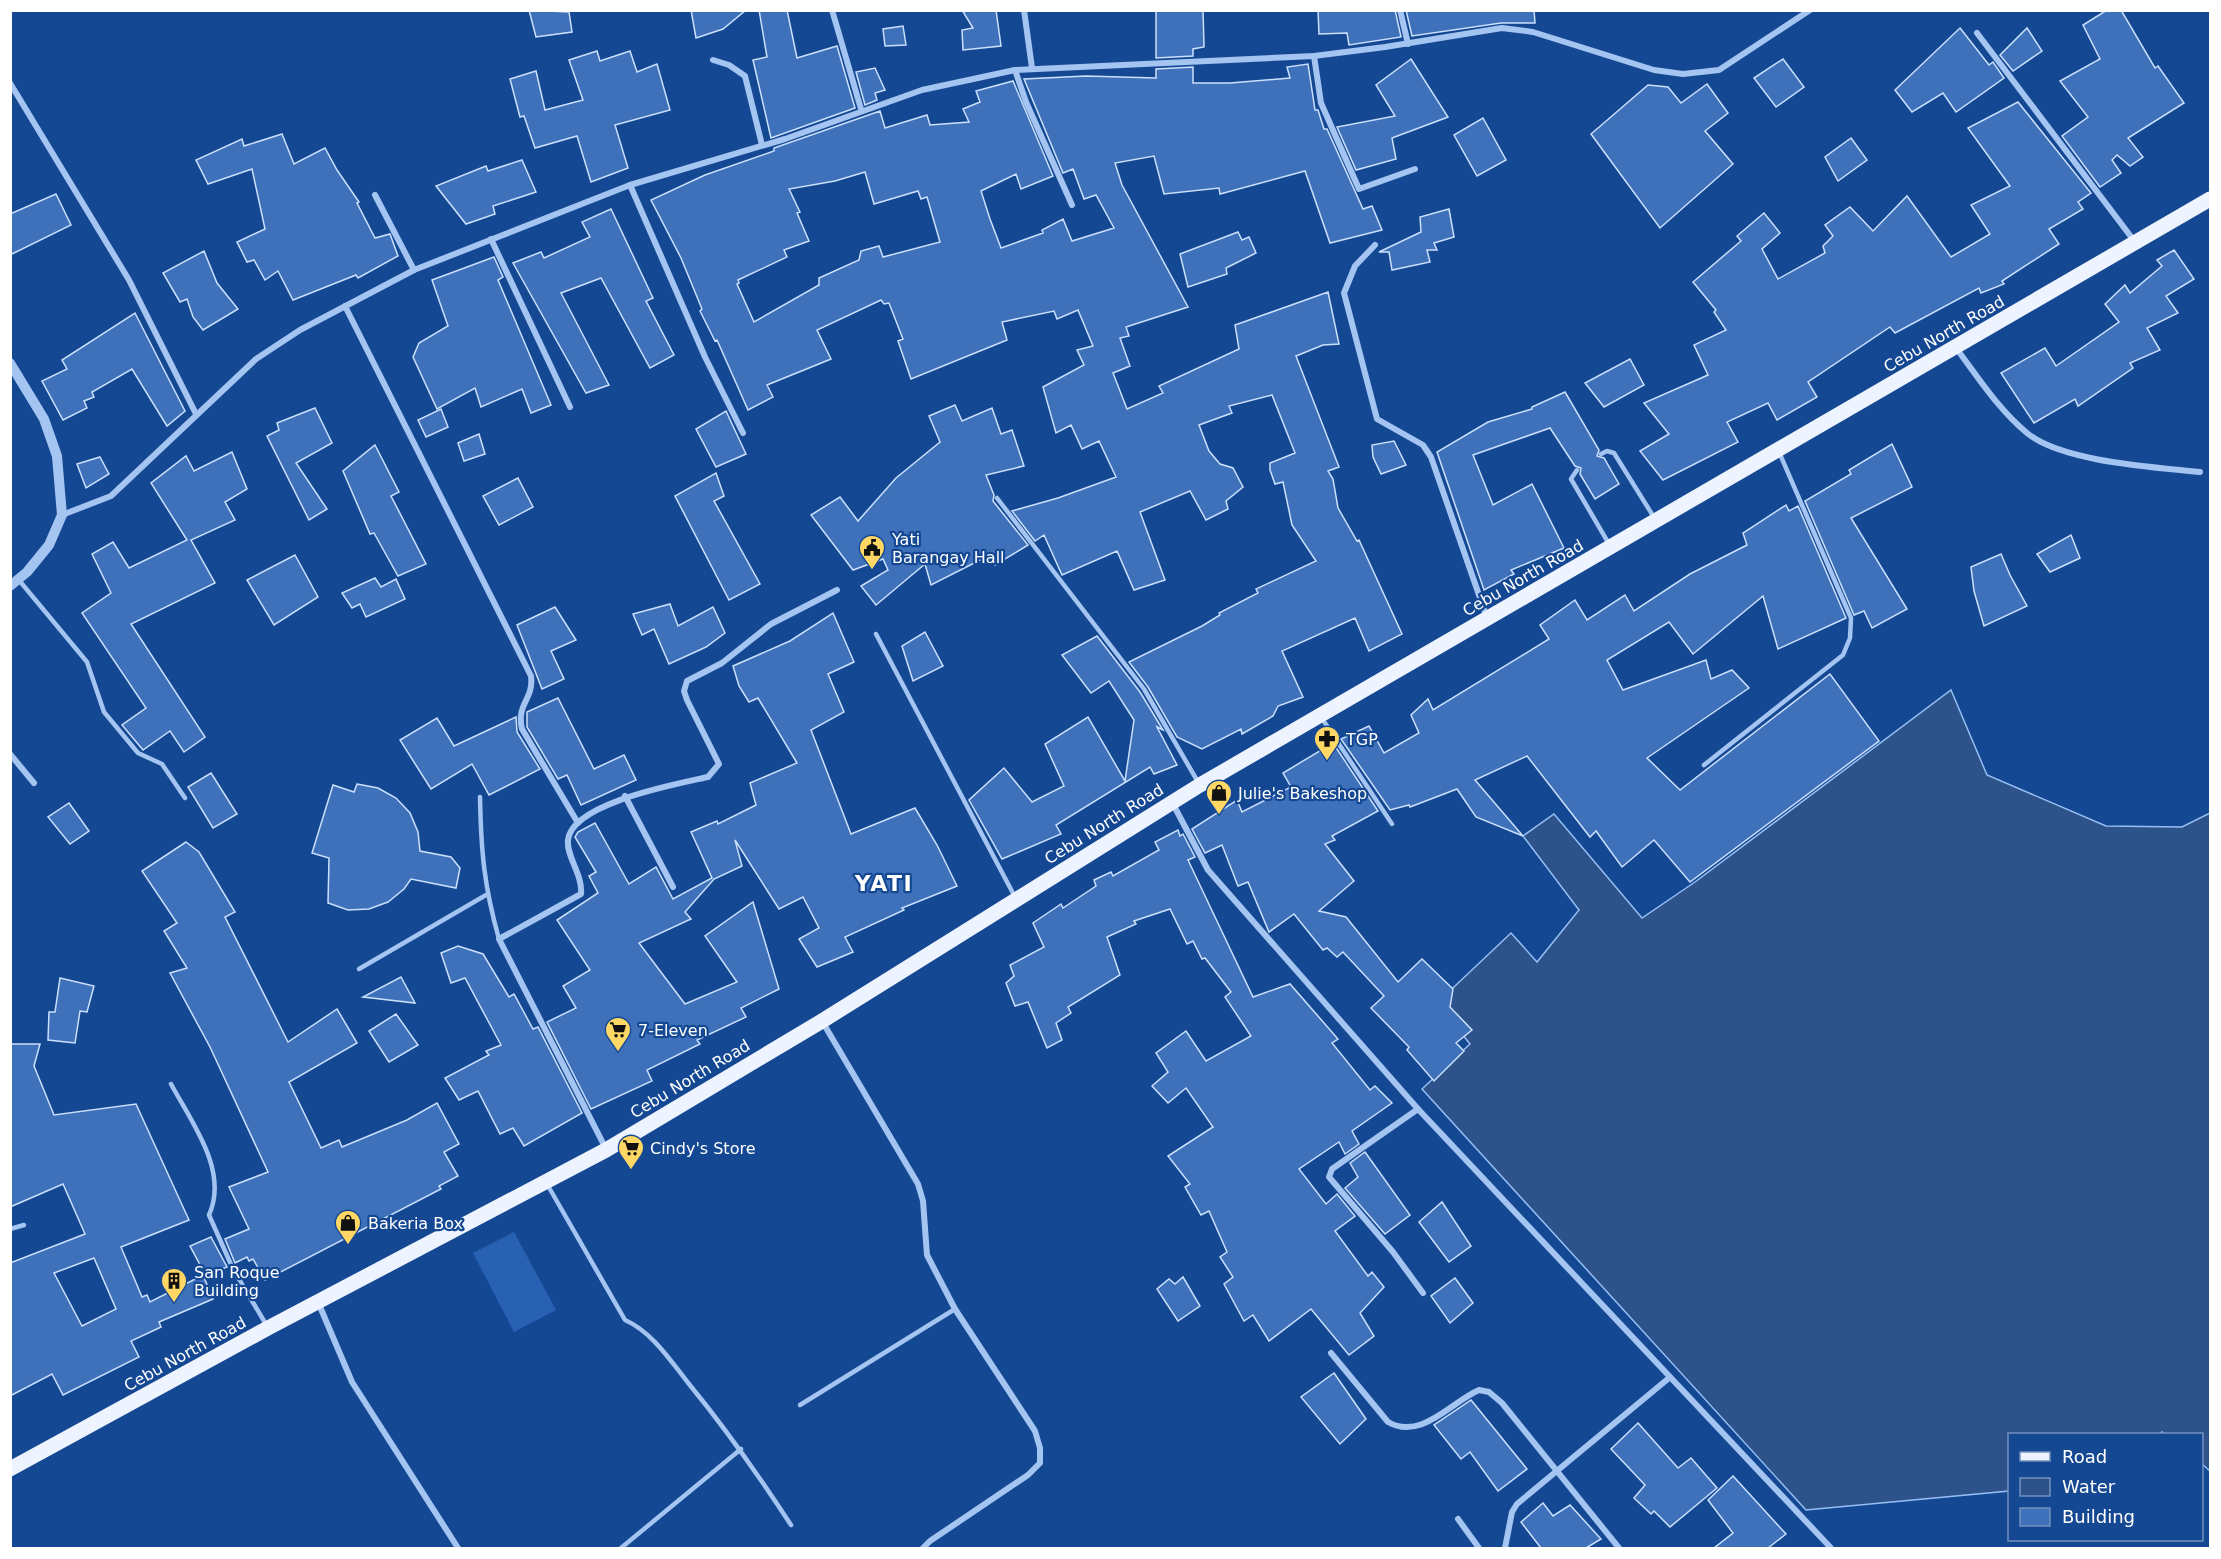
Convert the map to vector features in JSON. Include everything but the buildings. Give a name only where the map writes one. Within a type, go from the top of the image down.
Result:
[{"type":"main road","name":"Cebu North Road","points":[[10,1469],[268,1328],[606,1150],[822,1021],[1173,804],[1200,785],[2211,199]]},
{"type":"street","points":[[832,10],[861,109]]},
{"type":"street","points":[[1024,10],[1032,68]]},
{"type":"street","points":[[1400,10],[1408,44]]},
{"type":"street","points":[[62,515],[111,496],[139,473],[196,414],[256,359],[300,330],[414,270],[630,185],[762,146],[861,109],[922,90],[1032,68],[1314,56],[1408,44],[1502,28],[1533,32],[1654,70],[1683,74],[1719,70],[1810,10]]},
{"type":"street","points":[[1977,33],[2135,243]]},
{"type":"street","points":[[1314,56],[1321,103],[1359,189],[1415,170]]},
{"type":"street","points":[[713,60],[729,65],[745,76],[762,146]]},
{"type":"street","points":[[1015,70],[1026,102],[1072,205]]},
{"type":"street","points":[[10,83],[129,280],[196,414]]},
{"type":"street","points":[[630,185],[705,357],[743,433]]},
{"type":"street","points":[[375,195],[414,270]]},
{"type":"street","points":[[492,239],[570,407]]},
{"type":"street","points":[[1376,245],[1354,266],[1344,292],[1377,419],[1423,445],[1431,457],[1488,619]]},
{"type":"street","points":[[345,306],[531,676],[532,686],[519,716],[522,729],[578,822]]},
{"type":"street","points":[[1956,347],[1998,405],[2028,434],[2050,446],[2130,464],[2200,472]]},
{"type":"street","points":[[10,363],[44,419],[57,456],[62,515],[49,546],[14,583]]},
{"type":"street","points":[[606,1150],[499,939],[581,894],[580,876],[568,844],[571,832],[578,822],[625,796],[708,777],[716,771],[719,764],[715,753],[684,691],[687,681],[722,663],[771,624],[837,590]]},
{"type":"street","points":[[10,754],[34,783]]},
{"type":"street","points":[[625,796],[673,886]]},
{"type":"street","points":[[1173,804],[1208,870],[1418,1109],[1831,1548]]},
{"type":"street","points":[[822,1021],[918,1184],[924,1209],[927,1255],[955,1309],[1035,1431],[1040,1448],[1040,1462],[1028,1475],[923,1548]]},
{"type":"street","points":[[1418,1109],[1332,1170],[1329,1177],[1393,1252],[1423,1293]]},
{"type":"street","points":[[318,1302],[352,1382],[458,1548]]},
{"type":"street","points":[[1331,1353],[1388,1422],[1399,1428],[1411,1429],[1420,1425],[1479,1390],[1489,1392],[1502,1403],[1619,1548]]},
{"type":"street","points":[[1505,1548],[1514,1507],[1669,1378]]},
{"type":"street","points":[[1458,1519],[1479,1548]]},
{"type":"lane","points":[[1601,454],[1607,451],[1614,453],[1656,521]]},
{"type":"lane","points":[[1704,765],[1843,655],[1850,638],[1851,618],[1779,451]]},
{"type":"lane","points":[[1577,470],[1571,479],[1611,548]]},
{"type":"lane","points":[[997,498],[1144,689],[1200,785]]},
{"type":"lane","points":[[14,583],[87,662],[104,712],[138,753],[162,764],[185,798]]},
{"type":"lane","points":[[876,634],[1016,899]]},
{"type":"lane","points":[[1320,715],[1392,824]]},
{"type":"lane","points":[[480,797],[482,861],[486,895],[499,939]]},
{"type":"lane","points":[[359,969],[486,895]]},
{"type":"lane","points":[[171,1084],[211,1160],[214,1203],[209,1215],[233,1269],[268,1328]]},
{"type":"lane","points":[[546,1183],[624,1320],[640,1327],[671,1360],[741,1449],[791,1525]]},
{"type":"lane","points":[[10,1228],[24,1225]]},
{"type":"lane","points":[[800,1405],[955,1309]]},
{"type":"lane","points":[[621,1548],[741,1449]]},
{"type":"shaded area","points":[[514,1232],[556,1310],[514,1332],[473,1253]]},
{"type":"water","points":[[1951,690],[1987,775],[2106,826],[2182,827],[2210,813],[2210,1471],[2203,1465],[2203,1433],[2008,1433],[2008,1491],[1806,1510],[1422,1089],[1470,1044],[1437,1003],[1511,933],[1537,962],[1579,910],[1523,836],[1554,814],[1642,918],[1695,882]]},
{"type":"place","name":"Yati Barangay Hall","points":[[872,571]]},
{"type":"place","name":"TGP","points":[[1327,762]]},
{"type":"place","name":"Julie's Bakeshop","points":[[1219,816]]},
{"type":"place","name":"7-Eleven","points":[[618,1053]]},
{"type":"place","name":"Cindy's Store","points":[[631,1171]]},
{"type":"place","name":"Bakeria Box","points":[[348,1246]]},
{"type":"place","name":"San Roque Building","points":[[174,1304]]},
{"type":"district","name":"YATI","points":[[884,883]]}]
